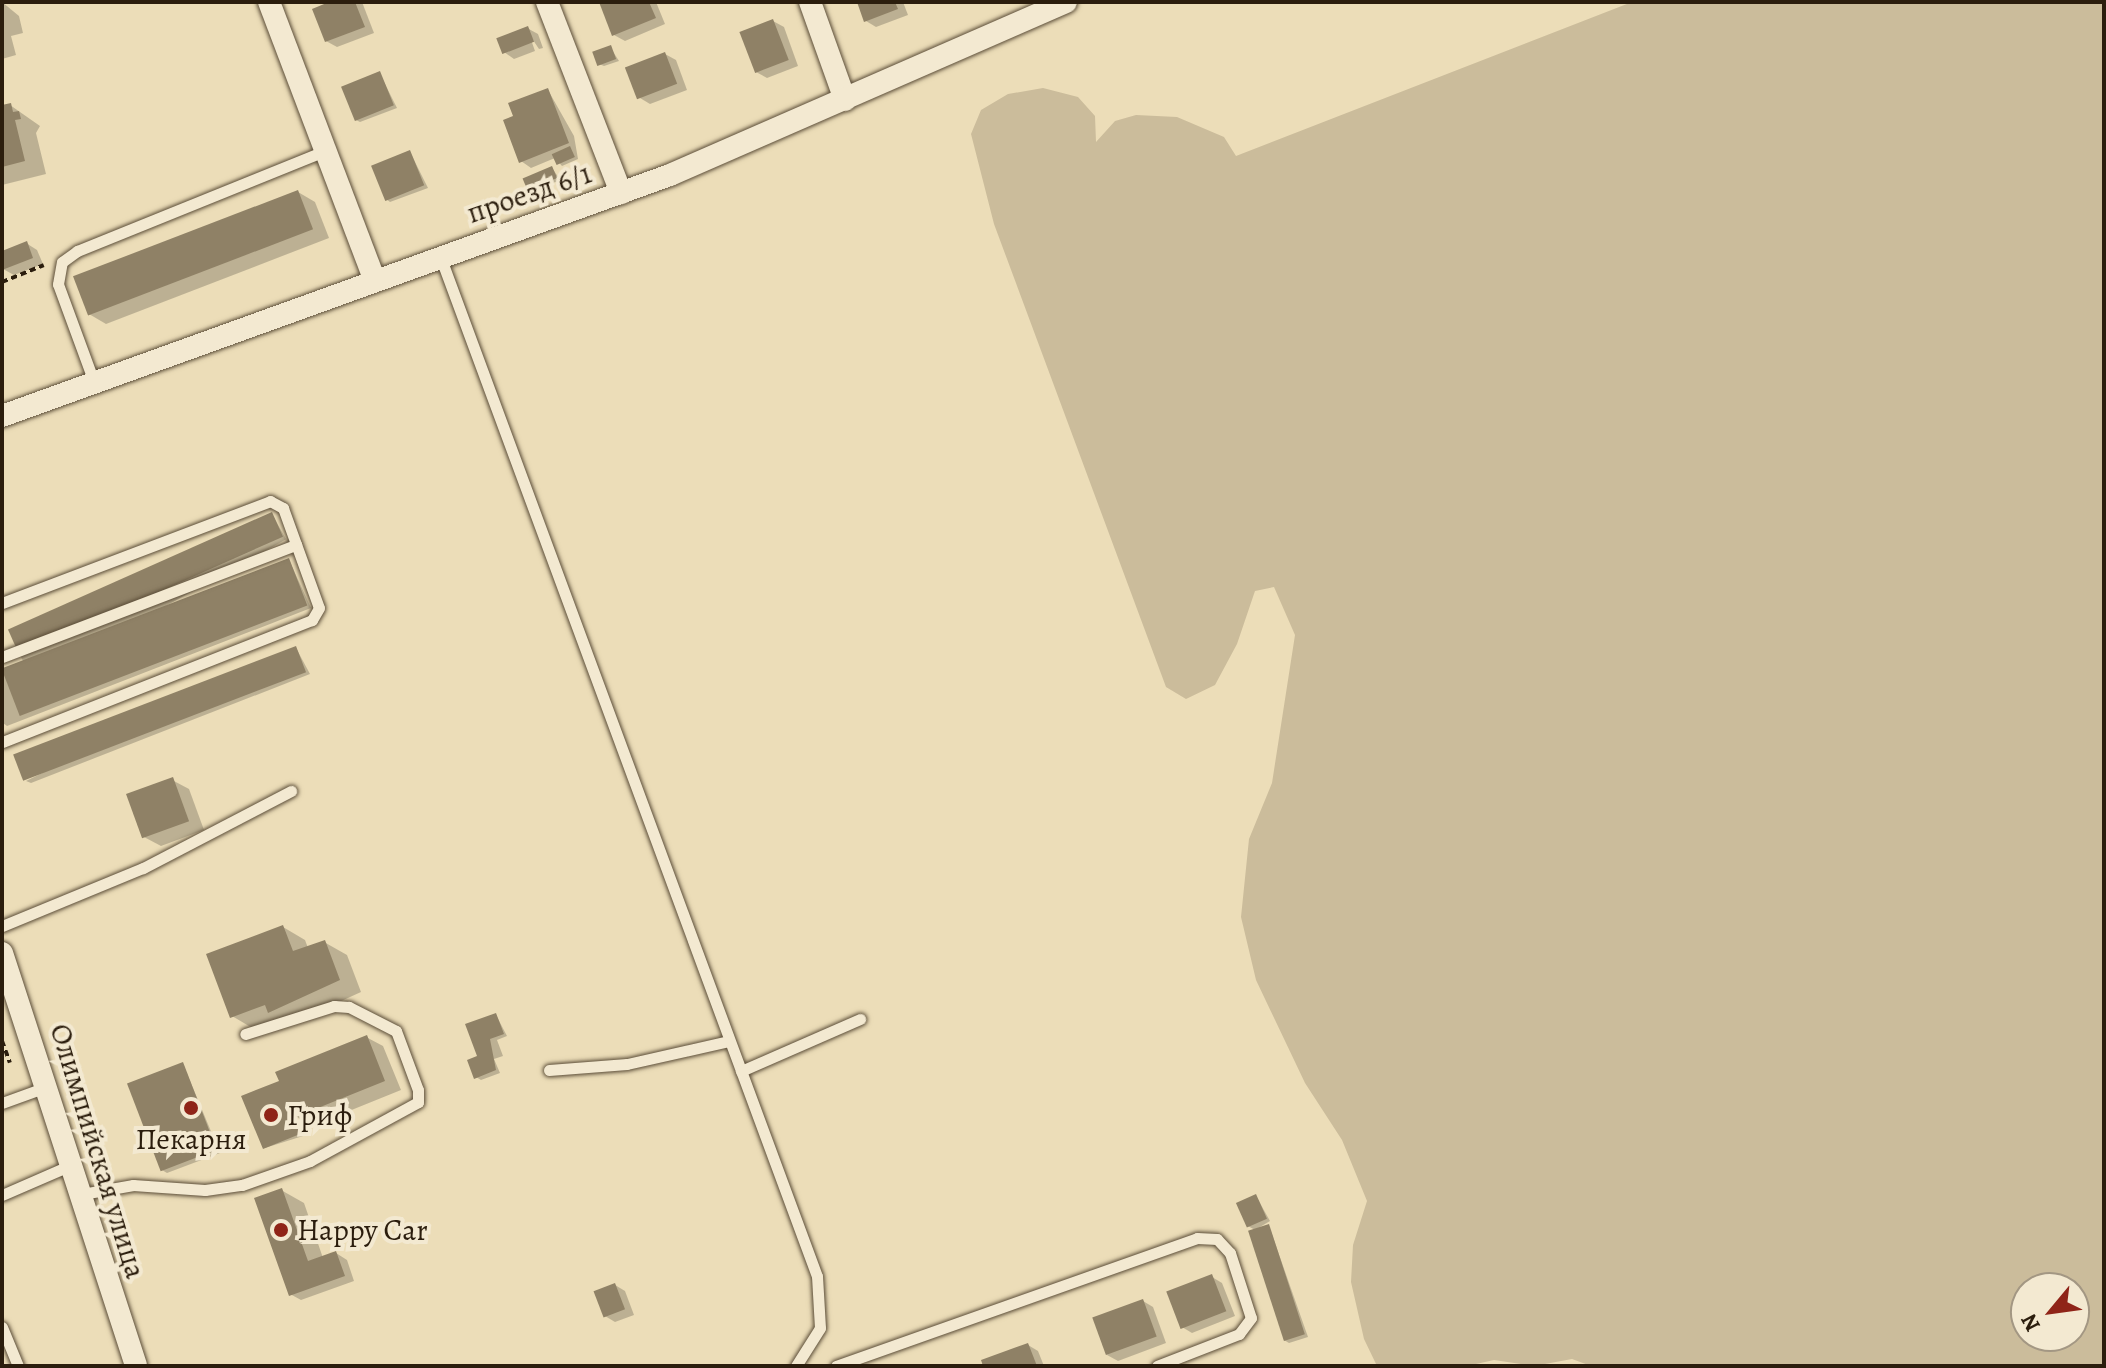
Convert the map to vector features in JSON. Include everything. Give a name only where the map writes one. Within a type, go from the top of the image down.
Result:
[{"type":"street","points":[[269,2],[374,279]]},
{"type":"street","points":[[547,2],[621,193]]},
{"type":"street","points":[[810,2],[845,100]]},
{"type":"street","name":"проезд 6/1","points":[[2,416],[440,255],[621,193],[845,100],[1066,2]]},
{"type":"street","name":"Олимпийская улица","points":[[2,953],[49,1086],[136,1366]]},
{"type":"lane","points":[[94,382],[58,284],[58,269],[69,256],[325,151]]},
{"type":"lane","points":[[440,255],[821,1296],[817,1339],[796,1366]]},
{"type":"lane","points":[[2,603],[258,503],[277,502],[283,508],[319,608],[312,620],[2,742]]},
{"type":"lane","points":[[2,657],[296,545]]},
{"type":"lane","points":[[2,926],[143,868],[291,791]]},
{"type":"lane","points":[[82,1194],[124,1185],[205,1190],[242,1185],[310,1161],[418,1102],[396,1031],[360,1011],[334,1006],[245,1034]]},
{"type":"lane","points":[[741,1071],[860,1019]]},
{"type":"lane","points":[[549,1070],[627,1064],[729,1041]]},
{"type":"lane","points":[[2,1103],[49,1086]]},
{"type":"lane","points":[[2,1195],[73,1165]]},
{"type":"lane","points":[[836,1366],[1197,1238],[1217,1239],[1230,1253],[1251,1318],[1239,1334],[1157,1366]]},
{"type":"lane","points":[[2,1327],[18,1366]]},
{"type":"path","points":[[2,282],[69,256]]},
{"type":"path","points":[[2,1041],[10,1063]]},
{"type":"shaded area","points":[[1632,2],[2104,2],[2104,1366],[1591,1366],[1572,1359],[1534,1366],[1494,1360],[1467,1366],[1377,1366],[1364,1339],[1351,1282],[1353,1245],[1367,1201],[1342,1140],[1305,1083],[1256,980],[1241,917],[1249,839],[1272,783],[1295,635],[1274,587],[1255,591],[1237,644],[1215,685],[1186,699],[1166,687],[994,224],[971,134],[981,110],[1008,94],[1043,88],[1078,97],[1095,116],[1096,142],[1115,121],[1136,115],[1177,117],[1224,137],[1236,156]]},
{"type":"building","points":[[329,2],[355,2],[365,27],[325,42],[312,9]]},
{"type":"building","points":[[599,2],[649,2],[656,18],[612,36]]},
{"type":"building","points":[[857,2],[895,2],[898,9],[864,22]]},
{"type":"building","points":[[773,19],[789,60],[755,73],[739,32]]},
{"type":"building","points":[[528,26],[534,42],[502,54],[496,38]]},
{"type":"building","points":[[611,45],[616,59],[597,66],[592,52]]},
{"type":"building","points":[[665,52],[677,84],[637,99],[625,67]]},
{"type":"building","points":[[380,71],[394,105],[355,121],[341,87]]},
{"type":"building","points":[[548,88],[569,143],[519,163],[503,120],[513,116],[508,103]]},
{"type":"building","points":[[11,103],[13,112],[19,111],[21,119],[15,120],[25,161],[2,167],[2,105]]},
{"type":"building","points":[[570,146],[575,157],[557,165],[552,154]]},
{"type":"building","points":[[410,150],[424,185],[385,201],[371,166]]},
{"type":"building","points":[[552,166],[557,178],[528,190],[523,179]]},
{"type":"building","points":[[298,190],[313,229],[88,316],[73,276]]},
{"type":"building","points":[[27,241],[33,258],[2,270],[2,251]]},
{"type":"building","points":[[272,512],[283,537],[19,654],[8,630]]},
{"type":"building","points":[[289,558],[307,606],[20,716],[2,668]]},
{"type":"building","points":[[296,646],[306,672],[23,781],[13,755]]},
{"type":"building","points":[[173,777],[189,821],[142,838],[126,794]]},
{"type":"building","points":[[283,925],[293,951],[325,940],[340,980],[268,1013],[265,1005],[230,1018],[206,954]]},
{"type":"building","points":[[496,1013],[504,1034],[490,1039],[496,1070],[474,1079],[467,1060],[477,1056],[465,1024]]},
{"type":"building","points":[[367,1035],[385,1081],[293,1118],[300,1134],[263,1149],[241,1096],[279,1081],[275,1072]]},
{"type":"building","points":[[183,1062],[217,1150],[161,1171],[127,1084]]},
{"type":"building","points":[[282,1188],[308,1261],[336,1251],[345,1276],[289,1296],[254,1198]]},
{"type":"building","points":[[1256,1194],[1267,1219],[1247,1228],[1236,1203]]},
{"type":"building","points":[[1269,1224],[1305,1334],[1284,1341],[1248,1231]]},
{"type":"building","points":[[1212,1274],[1226,1311],[1181,1329],[1166,1292]]},
{"type":"building","points":[[615,1283],[625,1309],[604,1317],[594,1291]]},
{"type":"building","points":[[1143,1299],[1157,1337],[1106,1355],[1092,1317]]},
{"type":"building","points":[[1028,1343],[1037,1366],[983,1366],[981,1360]]},
{"type":"place","name":"Пекарня","points":[[191,1108]]},
{"type":"place","name":"Гриф","points":[[271,1115]]},
{"type":"place","name":"Happy Car","points":[[281,1230]]}]
